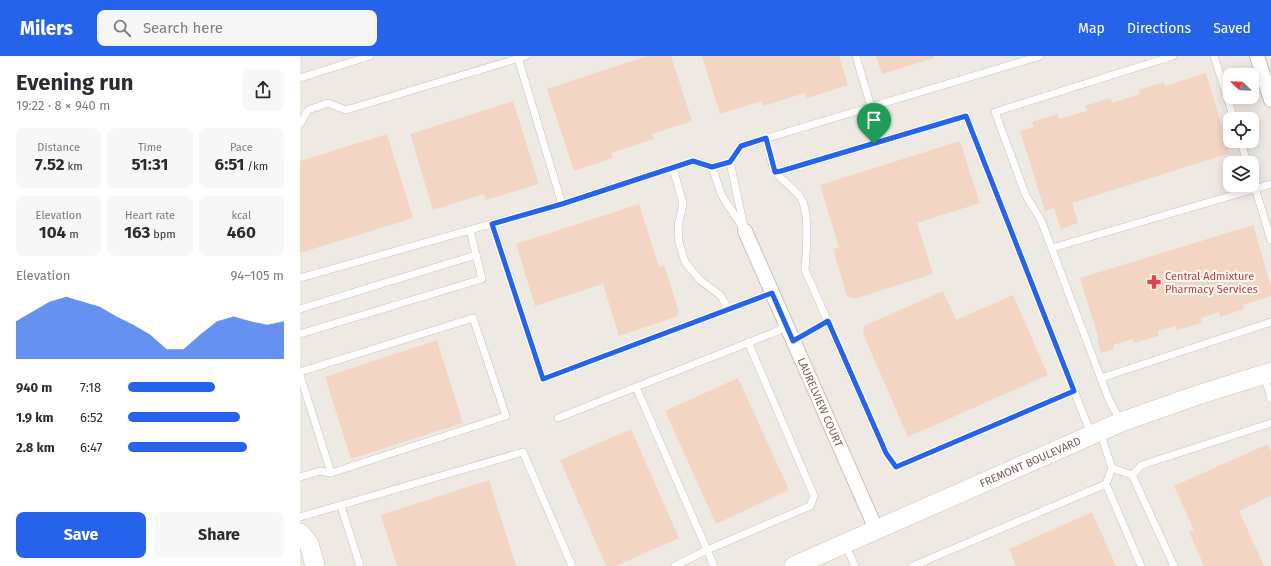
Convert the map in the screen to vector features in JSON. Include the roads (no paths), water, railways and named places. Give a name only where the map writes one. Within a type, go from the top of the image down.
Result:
[{"type":"main road","name":"FREMONT BOULEVARD","points":[[794,566],[1121,422],[1195,396],[1268,373]]},
{"type":"main road","points":[[303,542],[316,566]]},
{"type":"street","points":[[1257,56],[1271,100]]},
{"type":"street","name":"LAURELVIEW COURT","points":[[745,231],[876,529]]},
{"type":"lane","points":[[300,78],[370,56]]},
{"type":"lane","points":[[300,124],[308,110],[328,103],[346,110],[526,56]]},
{"type":"lane","points":[[856,56],[871,106]]},
{"type":"lane","points":[[300,278],[562,204],[693,161],[712,167],[730,162],[741,146],[1040,56]]},
{"type":"lane","points":[[1121,422],[1109,400],[1041,220],[1026,196],[995,112],[1173,56]]},
{"type":"lane","points":[[1214,56],[1232,112]]},
{"type":"lane","points":[[518,58],[562,204]]},
{"type":"lane","points":[[775,172],[966,116],[1074,391],[1112,468],[1132,475],[1174,566]]},
{"type":"lane","points":[[766,138],[775,172],[792,187],[802,200],[806,219],[807,248],[805,270],[886,453],[896,467],[1074,391]]},
{"type":"lane","points":[[730,162],[745,231]]},
{"type":"lane","points":[[712,167],[722,196],[745,231]]},
{"type":"lane","points":[[673,168],[683,204],[678,226],[679,242],[685,262],[700,280],[721,296],[728,309]]},
{"type":"lane","points":[[1259,188],[1271,184]]},
{"type":"lane","points":[[1052,248],[1245,192]]},
{"type":"lane","points":[[1256,192],[1271,240]]},
{"type":"lane","points":[[492,224],[543,379],[772,293]]},
{"type":"lane","points":[[300,334],[482,279],[470,230]]},
{"type":"lane","points":[[300,309],[476,255]]},
{"type":"lane","points":[[300,372],[473,318],[506,416],[331,473],[320,470],[300,477]]},
{"type":"lane","points":[[793,341],[828,321]]},
{"type":"lane","points":[[1101,378],[1271,322]]},
{"type":"lane","points":[[558,418],[773,333],[787,326]]},
{"type":"lane","points":[[675,566],[707,550],[810,506],[814,496],[748,342]]},
{"type":"lane","points":[[1268,373],[1271,399]]},
{"type":"lane","points":[[300,375],[331,473]]},
{"type":"lane","points":[[636,386],[714,566]]},
{"type":"lane","points":[[1132,475],[1142,465],[1271,424]]},
{"type":"lane","points":[[300,517],[523,452],[572,566]]},
{"type":"lane","points":[[1112,468],[1106,484],[1141,566]]},
{"type":"lane","points":[[913,566],[1106,484]]},
{"type":"lane","points":[[341,506],[360,566]]},
{"type":"lane","points":[[845,543],[855,566]]},
{"type":"place","name":"Central Admixture Pharmacy Services","points":[[1154,282]]}]
